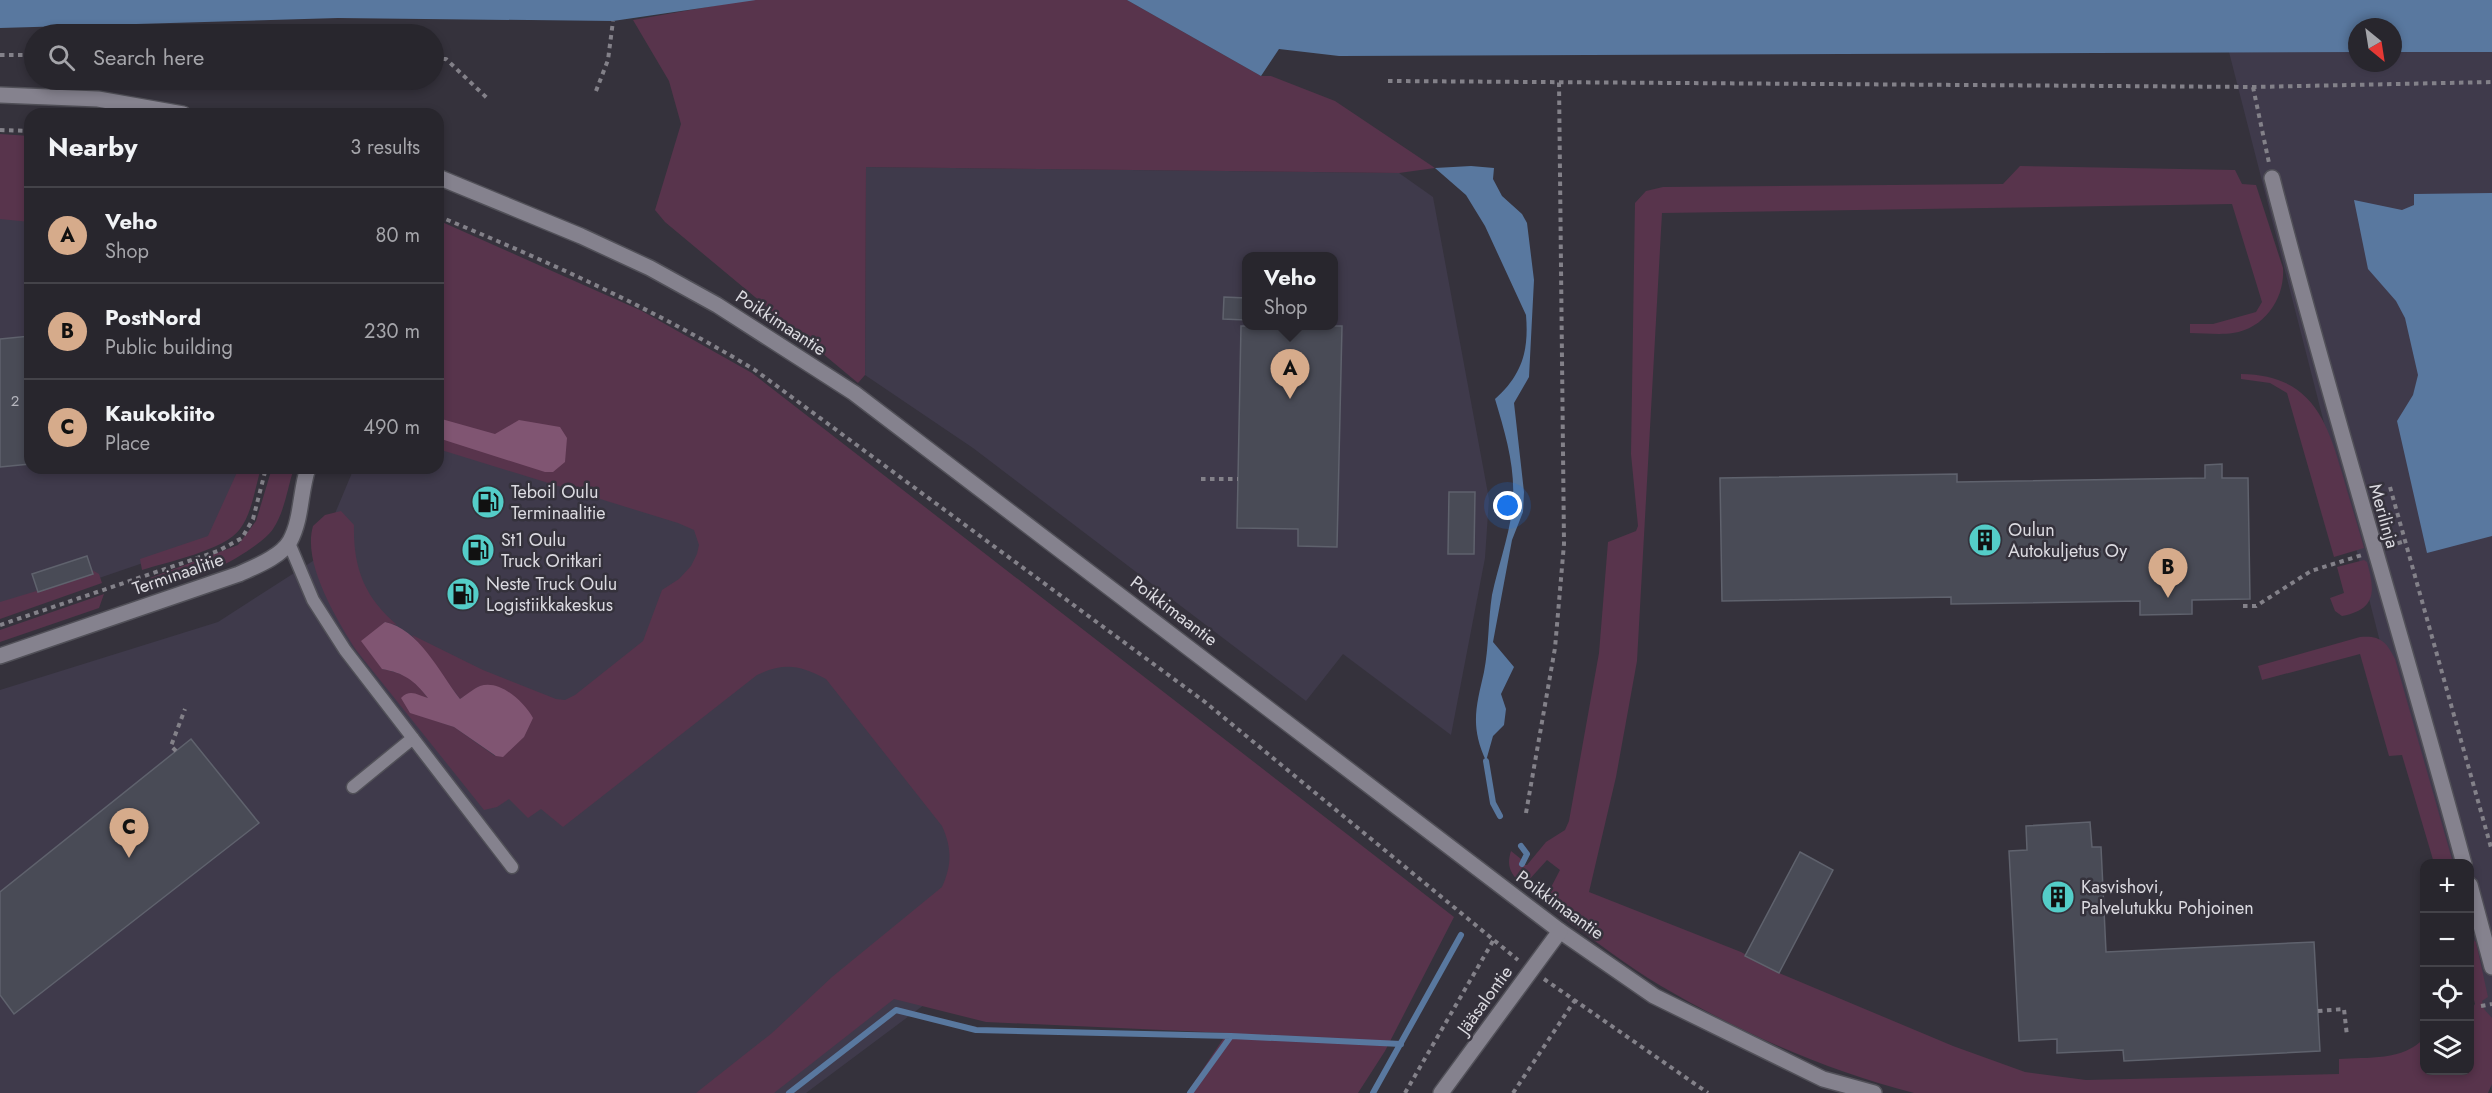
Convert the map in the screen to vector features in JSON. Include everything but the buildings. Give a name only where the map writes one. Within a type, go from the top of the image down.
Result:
[{"type":"main road","points":[[0,95],[98,99],[149,108]]},
{"type":"main road","name":"Merilinja","points":[[2272,178],[2315,345],[2425,721],[2463,859]]},
{"type":"main road","name":"Poikkimaantie","points":[[444,179],[581,236],[650,268],[717,305],[854,393],[1560,931],[1654,996],[1823,1079],[1874,1093]]},
{"type":"main road","points":[[289,543],[297,522],[307,474]]},
{"type":"main road","name":"Terminaalitie","points":[[0,656],[239,574],[266,561],[289,543]]},
{"type":"main road","points":[[2474,903],[2492,967]]},
{"type":"main road","name":"Jääsalontie","points":[[1441,1093],[1560,931]]},
{"type":"lane","points":[[289,543],[313,600],[345,650],[512,867]]},
{"type":"lane","points":[[353,787],[413,738]]},
{"type":"path","points":[[596,91],[608,60],[613,21]]},
{"type":"path","points":[[0,55],[24,55]]},
{"type":"path","points":[[444,59],[488,99]]},
{"type":"path","points":[[1388,81],[2253,87],[2492,82]]},
{"type":"path","points":[[1526,813],[1555,648],[1564,544],[1559,81]]},
{"type":"path","points":[[2253,87],[2272,178]]},
{"type":"path","points":[[0,130],[24,131]]},
{"type":"path","points":[[444,218],[561,267],[626,298],[686,329],[755,370],[1205,702],[1531,970],[1708,1093]]},
{"type":"path","points":[[0,626],[218,552],[242,538],[253,519],[265,474]]},
{"type":"path","points":[[1201,479],[1238,479]]},
{"type":"path","points":[[2390,487],[2492,851]]},
{"type":"path","points":[[2243,606],[2256,606],[2311,571],[2406,541]]},
{"type":"path","points":[[176,751],[171,746],[185,709]]},
{"type":"path","points":[[1405,1093],[1493,941]]},
{"type":"path","points":[[1513,1093],[1575,1000]]},
{"type":"path","points":[[2481,1006],[2492,1004]]},
{"type":"path","points":[[2318,1011],[2344,1009],[2347,1036]]},
{"type":"shaded area","points":[[747,0],[1127,0],[1261,76],[1271,76],[1335,101],[1435,168],[1399,173],[866,167],[865,375],[858,383],[665,222],[655,210],[681,124],[669,81],[633,20]]},
{"type":"shaded area","points":[[2229,52],[2348,52],[2348,72],[2402,72],[2402,52],[2492,52],[2492,1093],[2481,1008],[2474,980],[2474,859],[2440,859],[2409,755]]},
{"type":"shaded area","points":[[0,134],[24,136],[24,221],[0,219]]},
{"type":"shaded area","points":[[2020,166],[2235,170],[2242,184],[2256,185],[2283,268],[2281,290],[2271,310],[2255,325],[2228,334],[2190,333],[2190,324],[2213,324],[2256,312],[2262,302],[2232,204],[1662,213],[1637,661],[1616,777],[1589,892],[1741,952],[1779,973],[1953,1046],[2025,1072],[2086,1080],[2339,1074],[2339,1059],[2373,1058],[2396,1054],[2406,1051],[2420,1042],[2420,1075],[2474,1075],[2474,940],[2488,997],[2482,1001],[2484,1009],[2492,1018],[2492,1084],[2488,1093],[1914,1093],[1815,1061],[1752,1034],[1691,1003],[1635,969],[1559,915],[1546,897],[1560,870],[1547,860],[1528,881],[1518,881],[1511,871],[1509,860],[1511,851],[1521,859],[1523,865],[1527,865],[1546,842],[1565,830],[1569,821],[1599,653],[1608,542],[1636,531],[1638,526],[1631,454],[1635,203],[1646,191],[1663,187],[2003,184]]},
{"type":"shaded area","points":[[866,167],[1399,173],[1433,197],[1489,499],[1485,558],[1451,735],[1343,654],[1306,701],[973,448],[865,375]]},
{"type":"shaded area","points":[[0,209],[24,211],[24,474],[240,474],[210,540],[0,612]]},
{"type":"shaded area","points":[[444,223],[642,311],[752,373],[1454,917],[1385,1051],[1358,1093],[1187,1093],[1227,1033],[986,1022],[894,999],[774,1093],[696,1093],[772,1033],[832,977],[942,887],[948,871],[950,856],[942,826],[826,679],[792,667],[776,668],[757,675],[563,827],[541,809],[528,818],[509,799],[497,807],[484,810],[348,638],[323,591],[312,557],[311,541],[313,526],[325,515],[341,511],[354,525],[358,568],[363,580],[376,603],[397,625],[384,622],[382,669],[409,678],[429,699],[410,712],[454,727],[495,756],[480,686],[460,699],[412,635],[483,670],[556,699],[565,700],[575,695],[643,641],[662,590],[679,579],[691,566],[699,545],[694,530],[678,523],[444,451]]},
{"type":"shaded area","points":[[444,285],[1122,857],[806,1093],[0,1093],[0,690],[218,622],[316,559],[351,474],[444,474]]},
{"type":"shaded area","points":[[2241,374],[2264,376],[2283,382],[2299,391],[2321,417],[2336,452],[2364,548],[2334,557],[2287,393],[2270,383],[2241,379]]},
{"type":"shaded area","points":[[444,420],[495,434],[519,420],[560,427],[567,438],[565,462],[553,472],[545,472],[444,440]]},
{"type":"shaded area","points":[[236,474],[259,474],[244,523],[233,536],[209,549],[142,570],[140,559],[208,536]]},
{"type":"shaded area","points":[[270,474],[292,474],[280,515],[273,529],[251,549],[195,577],[161,583],[150,578],[238,545],[256,521]]},
{"type":"shaded area","points":[[2364,560],[2367,562],[2371,582],[2371,597],[2362,609],[2342,616],[2335,611],[2330,598],[2344,593],[2337,567]]},
{"type":"shaded area","points":[[92,570],[99,574],[102,583],[0,619],[0,602],[93,574]]},
{"type":"shaded area","points":[[104,594],[99,608],[0,642],[0,630]]},
{"type":"shaded area","points":[[385,622],[397,626],[418,642],[460,699],[477,687],[488,685],[511,693],[524,705],[533,718],[524,737],[503,757],[496,756],[454,727],[410,713],[401,698],[411,693],[428,698],[408,678],[382,669],[361,641]]},
{"type":"shaded area","points":[[2360,637],[2373,637],[2386,644],[2395,659],[2452,859],[2433,859],[2402,755],[2389,756],[2360,654],[2262,680],[2258,666]]},
{"type":"water","points":[[0,0],[756,0],[613,21],[338,18],[135,24],[24,24],[24,27],[0,28]]},
{"type":"water","points":[[1127,0],[2492,0],[2492,52],[2402,52],[2402,18],[2348,18],[2348,52],[1339,56],[1279,49],[1261,76]]},
{"type":"water","points":[[1471,166],[1494,168],[1493,179],[1502,196],[1522,214],[1527,223],[1534,280],[1529,377],[1514,403],[1524,492],[1523,512],[1512,540],[1493,642],[1514,667],[1501,694],[1506,709],[1504,725],[1493,736],[1486,761],[1476,727],[1477,706],[1486,663],[1492,595],[1508,532],[1513,496],[1510,454],[1495,399],[1512,381],[1522,362],[1527,328],[1526,315],[1485,226],[1466,195],[1435,168]]},
{"type":"water","points":[[2492,193],[2492,536],[2427,553],[2397,421],[2413,395],[2418,375],[2405,318],[2396,301],[2368,269],[2354,200],[2402,210],[2414,205],[2414,194]]},
{"type":"waterway","points":[[1486,761],[1493,803],[1500,816]]},
{"type":"waterway","points":[[1521,846],[1527,854],[1522,864]]},
{"type":"waterway","points":[[1373,1093],[1461,935]]},
{"type":"waterway","points":[[789,1093],[896,1010],[976,1030],[1231,1036]]},
{"type":"waterway","points":[[1190,1093],[1231,1036],[1401,1044]]},
{"type":"place","name":"Veho","points":[[1290,399]]},
{"type":"place","name":"Teboil Oulu Terminaalitie","points":[[488,502]]},
{"type":"place","name":"Oulun Autokuljetus Oy","points":[[1985,540]]},
{"type":"place","name":"St1 Oulu Truck Oritkari","points":[[478,550]]},
{"type":"place","name":"Neste Truck Oulu Logistiikkakeskus","points":[[463,594]]},
{"type":"place","name":"PostNord","points":[[2168,598]]},
{"type":"place","name":"Kaukokiito","points":[[129,858]]},
{"type":"place","name":"Kasvishovi, Palvelutukku Pohjoinen","points":[[2058,897]]}]
